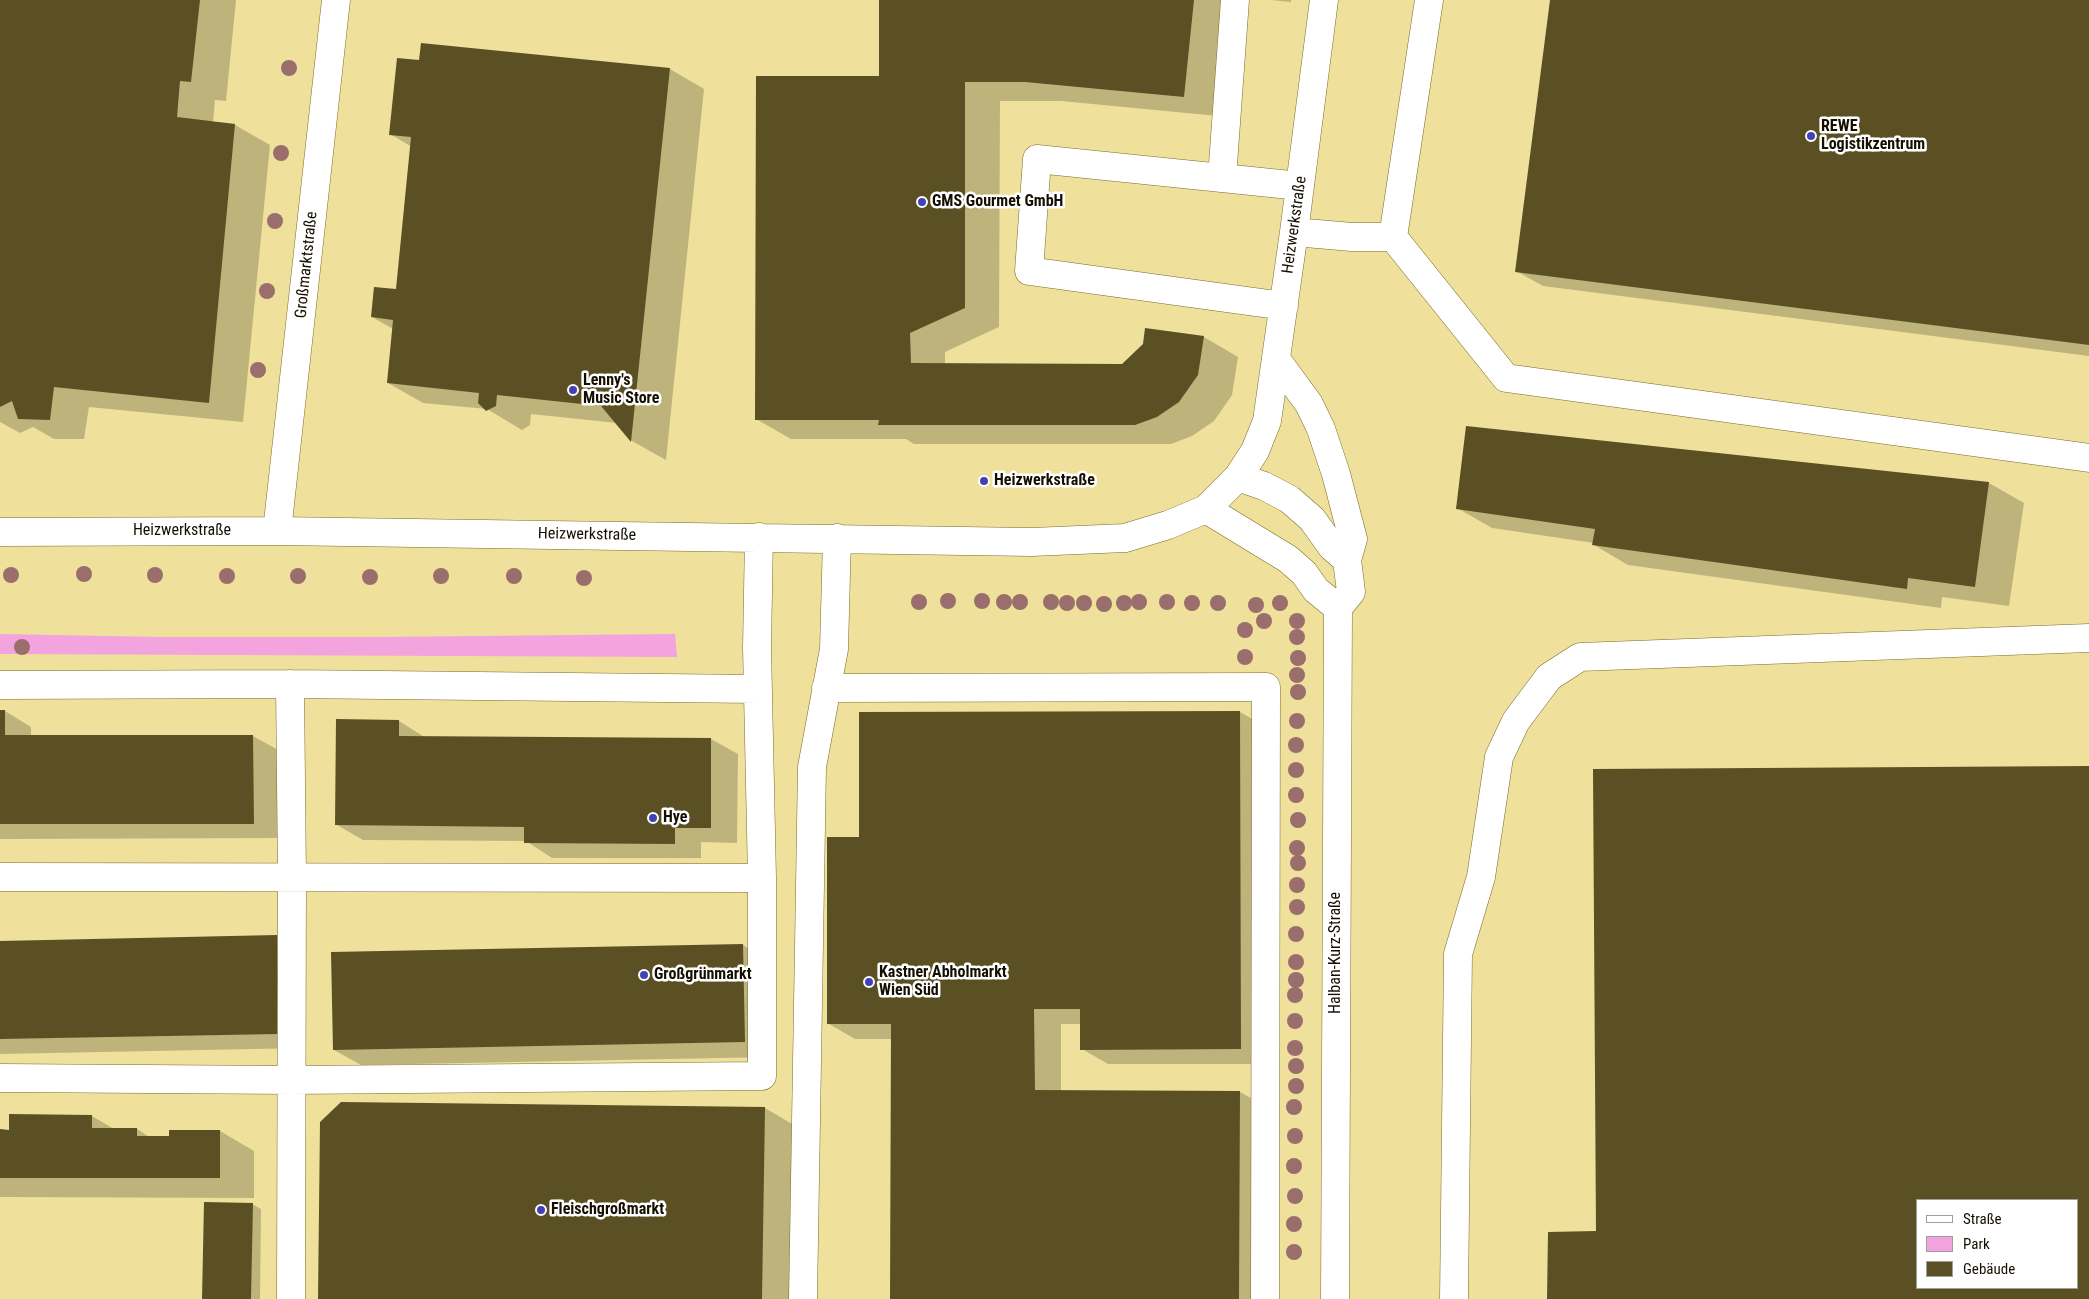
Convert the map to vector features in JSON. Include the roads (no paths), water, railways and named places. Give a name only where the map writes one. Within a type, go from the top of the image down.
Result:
[{"type":"street","name":"Großmarktstraße","points":[[277,531],[336,0]]},
{"type":"street","points":[[1222,178],[1235,0]]},
{"type":"street","name":"Heizwerkstraße","points":[[0,532],[277,531],[759,536],[1032,542],[1125,538],[1168,525],[1206,509],[1238,477],[1255,451],[1267,421],[1324,0]]},
{"type":"street","points":[[1429,0],[1393,237],[1506,378],[2089,458]]},
{"type":"street","points":[[1284,306],[1029,271],[1037,159],[1300,186]]},
{"type":"street","points":[[1294,232],[1352,237],[1393,237]]},
{"type":"street","points":[[1206,509],[1288,559],[1304,573],[1316,590],[1338,608],[1351,592],[1347,560],[1353,539],[1336,474],[1321,429],[1309,404],[1276,359]]},
{"type":"street","points":[[1238,477],[1264,486],[1289,500],[1312,519],[1332,547],[1347,560]]},
{"type":"street","points":[[0,1078],[292,1080],[762,1076],[762,878],[757,689],[759,536]]},
{"type":"street","points":[[803,1299],[812,767],[834,649],[837,538]]},
{"type":"street","name":"Halban-Kurz-Straße","points":[[1335,1299],[1338,608]]},
{"type":"street","points":[[1454,1299],[1458,954],[1481,877],[1499,758],[1516,721],[1549,677],[1580,657],[2089,638]]},
{"type":"street","points":[[0,685],[290,684],[757,689]]},
{"type":"street","points":[[290,684],[292,878],[291,1299]]},
{"type":"street","points":[[826,688],[1266,687],[1264,1299]]},
{"type":"street","points":[[0,877],[762,878]]},
{"type":"place","name":"REWE Logistikzentrum","points":[[1811,136]]},
{"type":"place","name":"GMS Gourmet GmbH","points":[[922,202]]},
{"type":"place","name":"Lenny's Music Store","points":[[573,390]]},
{"type":"place","name":"Heizwerkstraße","points":[[984,481]]},
{"type":"place","name":"Hye","points":[[653,818]]},
{"type":"place","name":"Großgrünmarkt","points":[[644,975]]},
{"type":"place","name":"Kastner Abholmarkt Wien Süd","points":[[869,982]]},
{"type":"place","name":"Fleischgroßmarkt","points":[[541,1210]]}]
